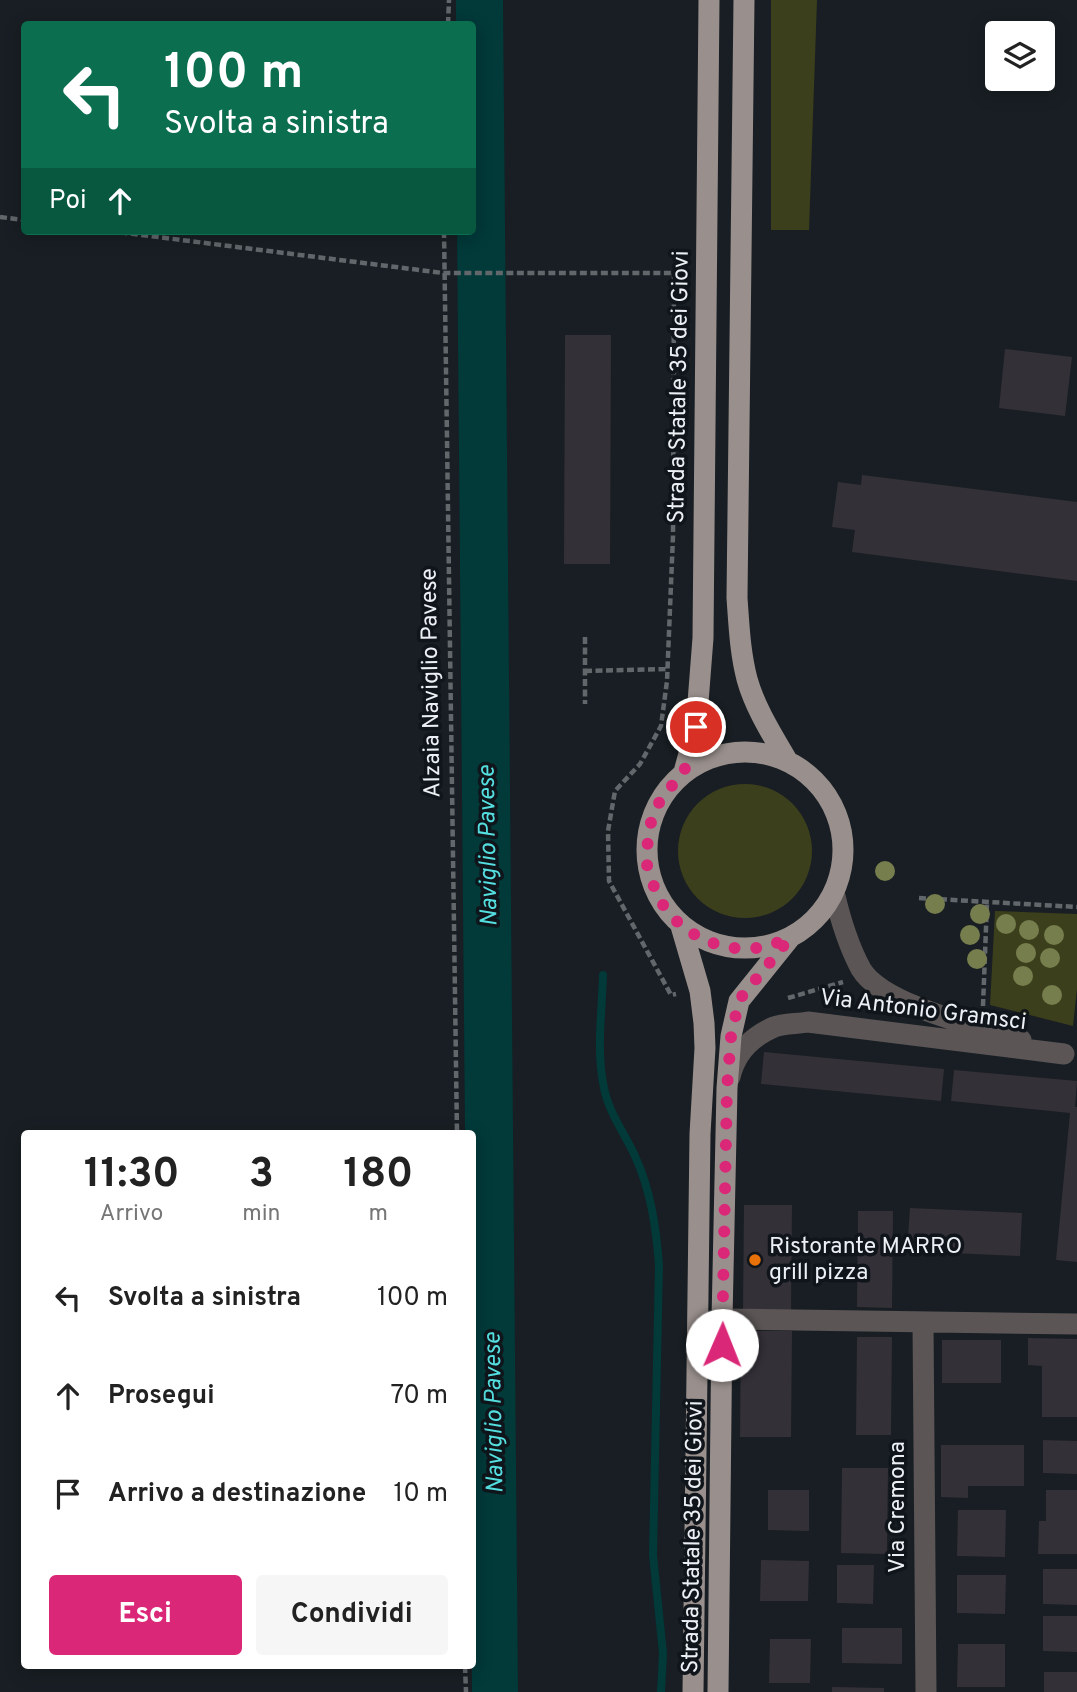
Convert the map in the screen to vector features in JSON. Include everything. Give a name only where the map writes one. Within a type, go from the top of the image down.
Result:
[{"type":"main road","name":"Strada Statale 35 dei Giovi","points":[[684,772],[696,727],[703,638],[709,0]]},
{"type":"main road","points":[[744,0],[737,597],[740,642],[748,681],[766,723],[788,762]]},
{"type":"main road","points":[[742,140],[752,0]]},
{"type":"main road","points":[[735,752],[762,753],[788,762],[813,779],[832,803],[842,832],[843,863],[834,892],[815,920],[789,939],[761,948],[733,948],[705,941],[681,926],[658,899],[647,865],[648,830],[661,798],[684,772],[708,759],[735,752]]},
{"type":"main road","name":"Strada Statale 35 dei Giovi","points":[[681,926],[700,991],[705,1048],[700,1135],[693,1692]]},
{"type":"main road","name":"Strada Statale 35 dei Giovi","points":[[718,1692],[722,1319],[727,1088],[731,1037],[739,1000],[789,939]]},
{"type":"street","name":"Via Antonio Gramsci","points":[[834,892],[841,923],[862,971],[887,993],[923,1009],[1070,1055]]},
{"type":"street","name":"Via Antonio Gramsci","points":[[727,1088],[733,1063],[744,1047],[775,1027],[808,1022],[1070,1055]]},
{"type":"street","points":[[722,1319],[1077,1324]]},
{"type":"street","name":"Via Cremona","points":[[923,1323],[926,1692]]},
{"type":"path","points":[[448,21],[449,0]]},
{"type":"path","points":[[0,217],[21,220]]},
{"type":"path","points":[[142,235],[443,272],[707,273]]},
{"type":"path","name":"Alzaia Naviglio Pavese","points":[[444,235],[457,1130]]},
{"type":"path","points":[[674,273],[673,536],[668,669],[661,726],[640,764],[615,791],[608,831],[609,881],[671,995],[686,993]]},
{"type":"path","points":[[585,637],[585,704]]},
{"type":"path","points":[[585,671],[668,669]]},
{"type":"path","points":[[919,898],[1077,907]]},
{"type":"path","points":[[983,1028],[987,902]]},
{"type":"path","points":[[785,1000],[850,981]]},
{"type":"path","points":[[466,1669],[466,1692]]},
{"type":"shaded area","points":[[771,0],[817,0],[809,230],[771,230]]},
{"type":"shaded area","points":[[745,784],[771,789],[792,804],[807,825],[812,851],[807,877],[792,898],[771,913],[745,918],[719,913],[698,898],[683,877],[678,851],[683,825],[698,804],[719,789]]},
{"type":"shaded area","points":[[995,911],[1077,914],[1077,989],[1073,1026],[990,1005]]},
{"type":"water","name":"Naviglio Pavese","points":[[456,0],[503,0],[518,1692],[472,1692],[472,1669],[476,1669],[476,1130],[465,1130],[457,235],[476,235],[476,21],[456,21]]},
{"type":"building","points":[[565,335],[611,335],[610,564],[564,564]]},
{"type":"building","points":[[1005,349],[1072,357],[1065,416],[999,408]]},
{"type":"building","points":[[862,475],[1077,502],[1077,581],[852,552],[855,530],[832,527],[838,482],[861,485]]},
{"type":"building","points":[[764,1052],[944,1069],[941,1101],[761,1084]]},
{"type":"building","points":[[954,1070],[1077,1081],[1077,1262],[1056,1260],[1070,1113],[951,1101]]},
{"type":"building","points":[[744,1205],[792,1205],[791,1312],[743,1312]]},
{"type":"building","points":[[910,1208],[1022,1213],[1020,1256],[907,1251]]},
{"type":"building","points":[[858,1211],[893,1211],[892,1308],[857,1307]]},
{"type":"building","points":[[741,1331],[792,1331],[791,1437],[740,1437]]},
{"type":"building","points":[[857,1337],[892,1337],[891,1435],[856,1435]]},
{"type":"building","points":[[1028,1338],[1077,1339],[1077,1417],[1042,1417],[1042,1366],[1028,1365]]},
{"type":"building","points":[[942,1340],[1001,1340],[1001,1383],[942,1383]]},
{"type":"building","points":[[1043,1440],[1077,1441],[1077,1474],[1043,1473]]},
{"type":"building","points":[[941,1445],[1024,1445],[1024,1486],[968,1486],[968,1498],[941,1497]]},
{"type":"building","points":[[842,1468],[888,1468],[887,1554],[841,1553]]},
{"type":"building","points":[[768,1490],[809,1490],[809,1531],[768,1530]]},
{"type":"building","points":[[1046,1490],[1077,1490],[1077,1554],[1038,1554],[1039,1521],[1046,1521]]},
{"type":"building","points":[[958,1510],[1006,1510],[1005,1557],[957,1556]]},
{"type":"building","points":[[761,1560],[809,1561],[808,1601],[760,1601]]},
{"type":"building","points":[[837,1565],[874,1565],[873,1604],[837,1603]]},
{"type":"building","points":[[1043,1569],[1077,1569],[1077,1605],[1043,1604]]},
{"type":"building","points":[[957,1575],[1006,1575],[1005,1614],[957,1613]]},
{"type":"building","points":[[1043,1616],[1077,1616],[1077,1652],[1043,1651]]},
{"type":"building","points":[[842,1628],[902,1628],[902,1664],[842,1663]]},
{"type":"building","points":[[770,1639],[811,1639],[810,1683],[769,1683]]},
{"type":"building","points":[[958,1644],[1005,1644],[1005,1687],[957,1687]]},
{"type":"building","points":[[1044,1672],[1077,1672],[1077,1692],[1044,1692]]},
{"type":"building","points":[[832,1687],[884,1688],[884,1692],[832,1692]]},
{"type":"waterway","points":[[603,975],[600,1046],[604,1088],[609,1106],[645,1182],[659,1265],[653,1555],[663,1653],[661,1692]]},
{"type":"place","name":"Ristorante MARRO grill pizza","points":[[755,1260]]},
{"type":"route","points":[[696,727],[684,772],[661,798],[648,830],[647,865],[658,899],[681,926],[705,941],[733,948],[761,948],[789,939],[739,1000],[731,1037],[727,1088],[722,1345]]}]
